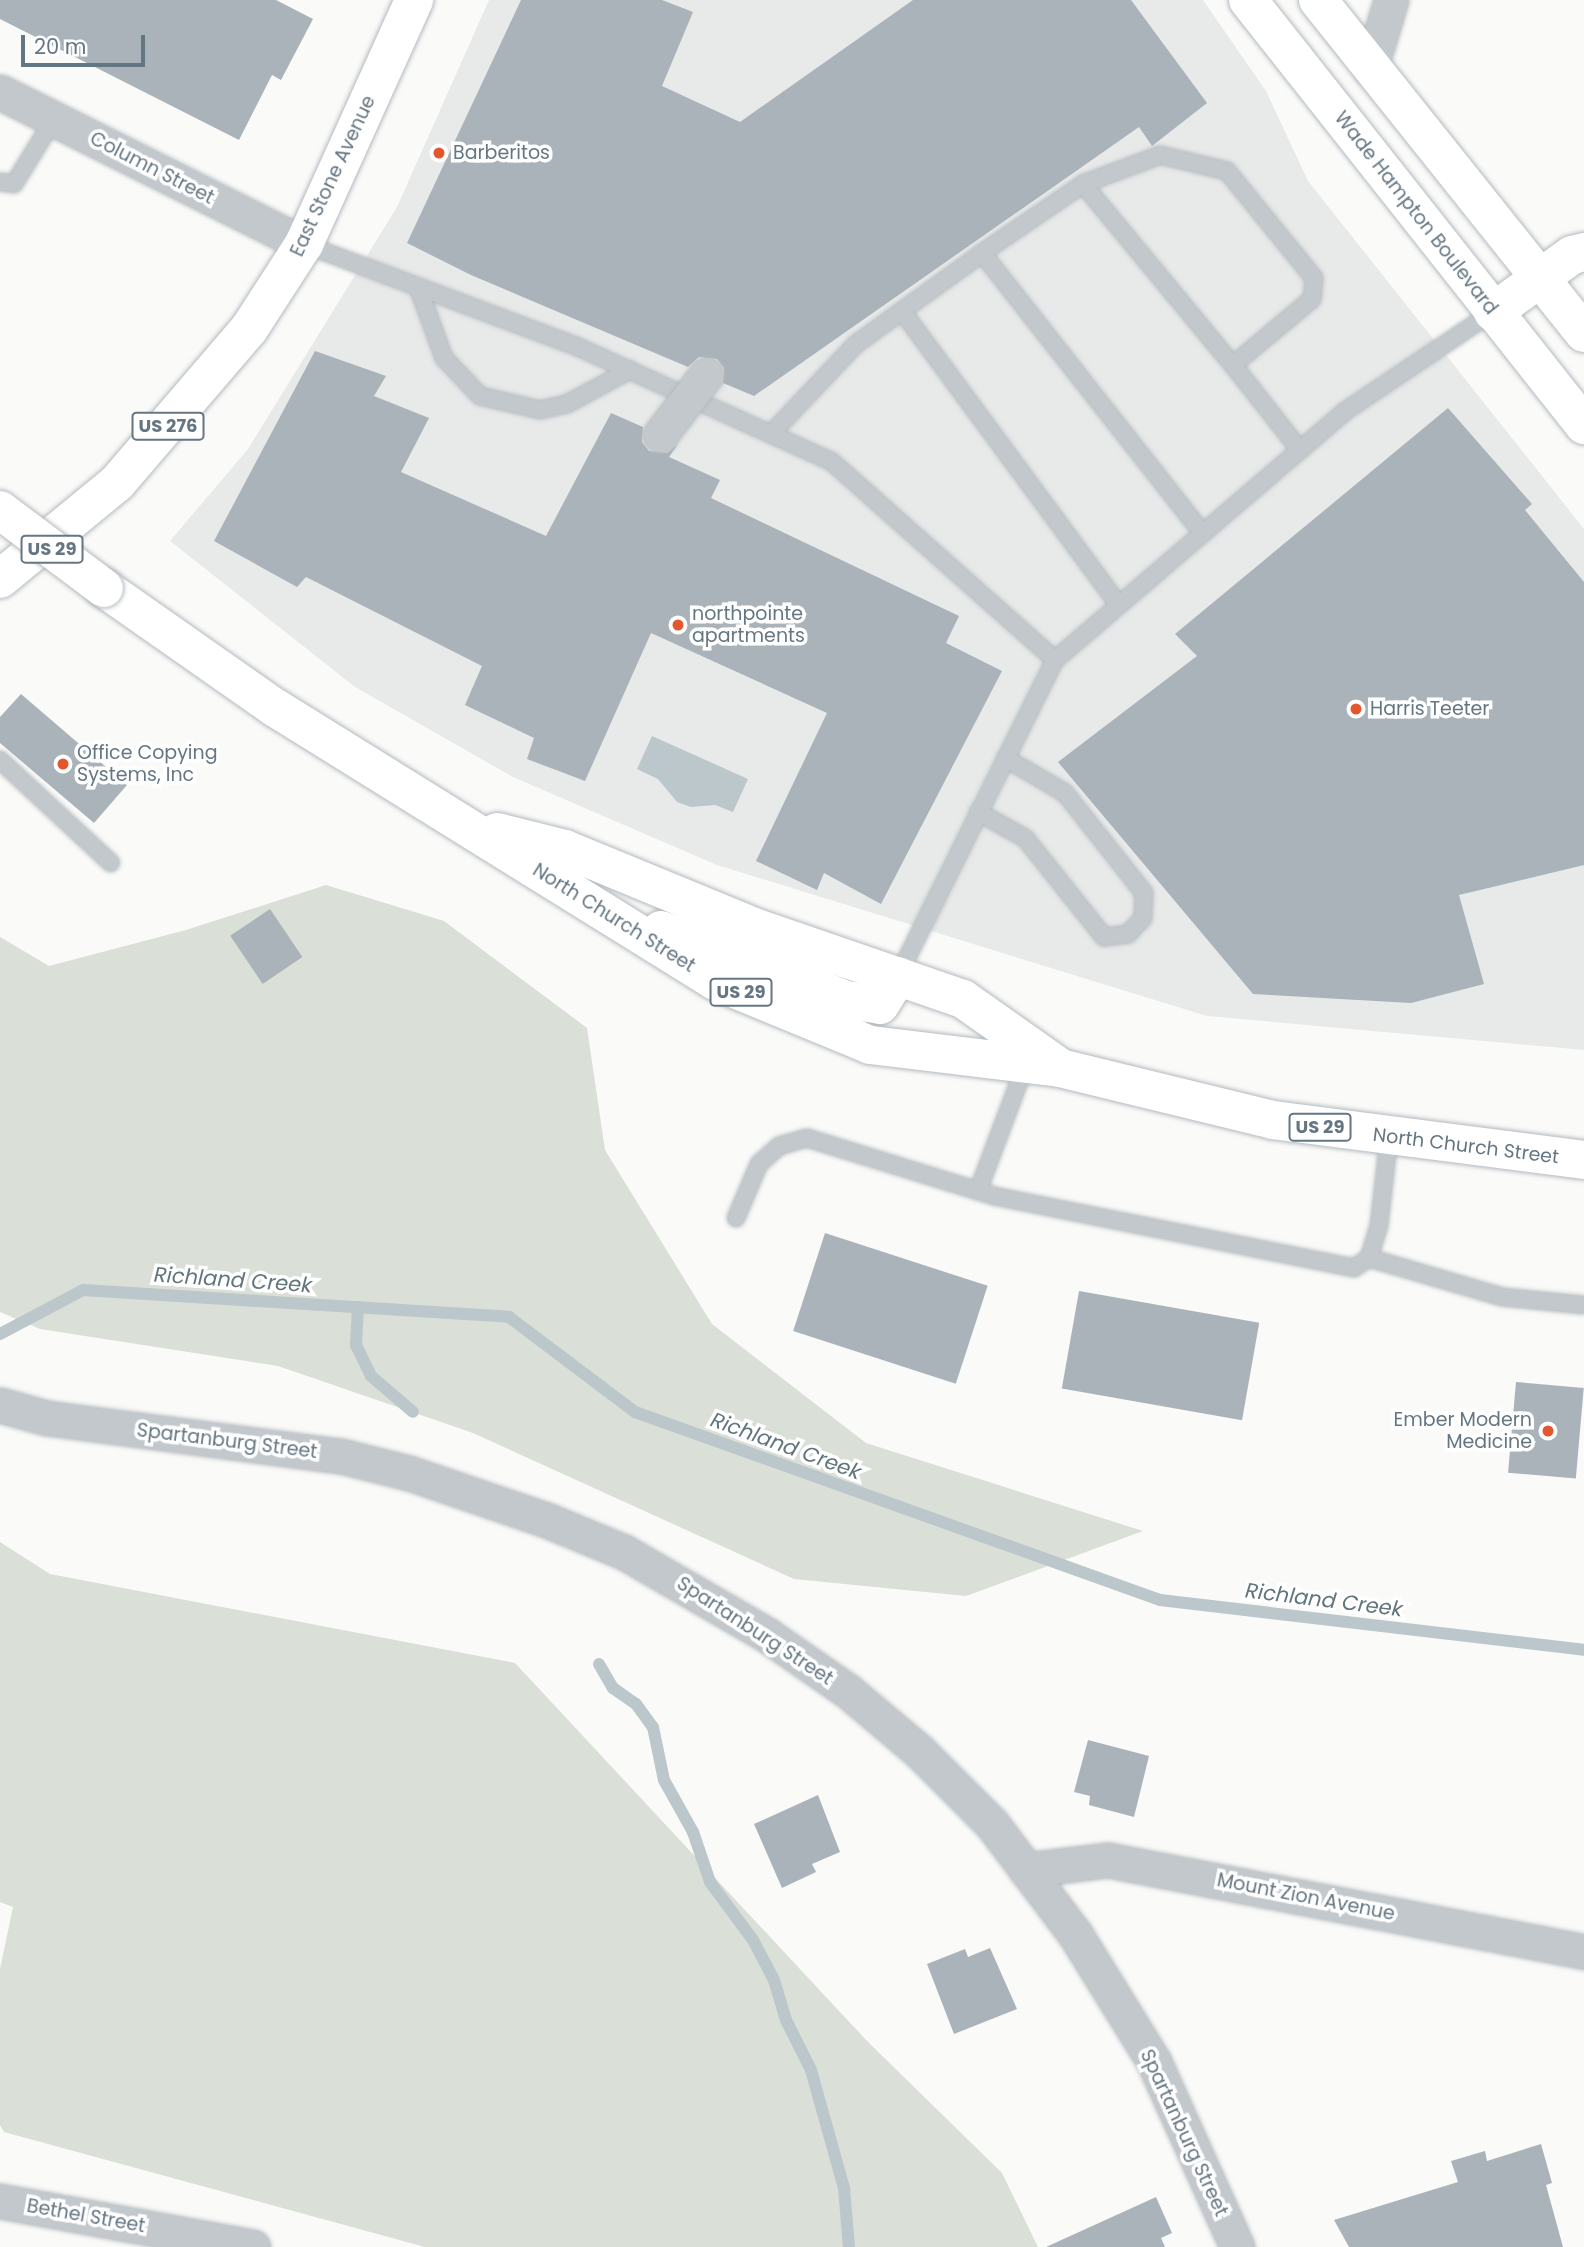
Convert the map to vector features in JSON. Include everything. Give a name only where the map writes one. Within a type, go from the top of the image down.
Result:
[{"type":"main road","name":"East Stone Avenue","points":[[0,579],[117,483],[249,329],[304,244],[414,0]]},
{"type":"main road","name":"Wade Hampton Boulevard","points":[[1248,0],[1584,425]]},
{"type":"main road","points":[[1318,0],[1370,70],[1541,276],[1584,333]]},
{"type":"main road","points":[[1493,312],[1541,276],[1584,252]]},
{"type":"main road","name":"North Church Street","points":[[0,510],[104,588],[274,707],[715,981],[870,1045],[1039,1060],[1273,1120],[1584,1160]]},
{"type":"main road","name":"North Church Street","points":[[458,822],[565,849],[754,927],[963,999],[1039,1060]]},
{"type":"main road","points":[[606,911],[739,955],[846,1000],[880,1005],[898,976]]},
{"type":"street","points":[[1370,70],[1391,0]]},
{"type":"street","name":"Column Street","points":[[0,92],[304,244]]},
{"type":"street","points":[[660,435],[706,375]]},
{"type":"street","name":"Spartanburg Street","points":[[0,1405],[47,1418],[341,1456],[473,1494],[624,1552],[767,1635],[849,1692],[919,1751],[992,1824],[1075,1934],[1154,2062],[1237,2247]]},
{"type":"street","name":"Mount Zion Avenue","points":[[1026,1870],[1108,1860],[1584,1952]]},
{"type":"street","name":"Bethel Street","points":[[0,2201],[254,2247]]},
{"type":"lane","points":[[0,183],[14,184],[54,119]]},
{"type":"lane","points":[[771,434],[856,344],[982,253],[1083,184],[1160,155],[1227,170],[1314,278],[1312,299],[1233,365]]},
{"type":"lane","points":[[1083,184],[1300,450]]},
{"type":"lane","points":[[304,244],[630,370],[831,461],[1055,660]]},
{"type":"lane","points":[[982,253],[1202,533]]},
{"type":"lane","points":[[418,287],[444,358],[480,396],[540,410],[567,404],[630,370]]},
{"type":"lane","points":[[902,311],[1119,604]]},
{"type":"lane","points":[[898,976],[1055,660],[1344,412],[1493,312]]},
{"type":"lane","points":[[978,812],[1025,838],[1104,937],[1128,934],[1143,918],[1144,893],[1065,793],[1005,758]]},
{"type":"lane","points":[[0,760],[111,863]]},
{"type":"lane","points":[[978,1191],[1039,1060]]},
{"type":"lane","points":[[736,1218],[759,1164],[779,1146],[807,1138],[978,1191],[1354,1268],[1369,1258],[1379,1226],[1389,1137]]},
{"type":"lane","points":[[1369,1258],[1502,1297],[1584,1305]]},
{"type":"shaded area","points":[[489,0],[1203,0],[1266,91],[1308,181],[1584,529],[1584,1050],[1207,1016],[717,865],[513,777],[355,687],[170,541],[248,449],[397,207]]},
{"type":"shaded area","points":[[652,736],[748,779],[733,812],[715,805],[691,807],[677,802],[658,779],[637,769]]},
{"type":"shaded area","points":[[326,885],[444,921],[587,1028],[605,1150],[712,1324],[866,1443],[1143,1531],[966,1596],[794,1579],[473,1433],[278,1366],[40,1329],[0,1312],[0,937],[49,966],[186,930]]},
{"type":"shaded area","points":[[0,1542],[50,1574],[515,1663],[867,2041],[1002,2173],[1038,2247],[425,2247],[4,2132],[0,2125],[0,1969],[13,1907],[0,1902]]},
{"type":"building","points":[[0,0],[276,0],[313,19],[281,80],[272,75],[239,140],[0,19]]},
{"type":"building","points":[[521,0],[662,0],[693,12],[662,86],[740,122],[913,0],[1131,0],[1207,103],[1152,146],[1139,127],[754,396],[723,383],[724,368],[717,359],[699,357],[688,367],[471,275],[407,243]]},
{"type":"building","name":"northpointe apartments","points":[[315,351],[386,376],[374,396],[429,418],[401,472],[546,536],[611,413],[643,427],[642,442],[649,451],[667,453],[678,444],[669,457],[720,480],[711,498],[959,616],[946,643],[1002,671],[881,904],[824,873],[817,890],[756,861],[827,713],[651,633],[585,781],[527,759],[534,738],[465,705],[482,666],[306,577],[297,587],[214,541]]},
{"type":"building","name":"Harris Teeter","points":[[1448,408],[1532,504],[1525,510],[1584,582],[1584,865],[1459,895],[1484,984],[1411,1003],[1253,994],[1058,762],[1197,656],[1175,634]]},
{"type":"building","name":"Office Copying Systems, Inc","points":[[21,694],[127,785],[94,823],[0,743],[0,717]]},
{"type":"building","points":[[270,909],[302,957],[263,984],[230,936]]},
{"type":"building","points":[[825,1233],[988,1286],[956,1384],[793,1331]]},
{"type":"building","points":[[1079,1291],[1259,1323],[1242,1420],[1062,1388]]},
{"type":"building","name":"Ember Modern Medicine","points":[[1516,1382],[1584,1388],[1576,1479],[1508,1473]]},
{"type":"building","points":[[1088,1740],[1149,1756],[1134,1817],[1089,1805],[1090,1796],[1074,1792]]},
{"type":"building","points":[[818,1795],[840,1852],[812,1864],[816,1872],[782,1888],[754,1824]]},
{"type":"building","points":[[990,1948],[1017,2009],[954,2034],[927,1964],[965,1949],[968,1957]]},
{"type":"building","points":[[1541,2144],[1552,2183],[1546,2185],[1563,2247],[1349,2247],[1334,2220],[1458,2182],[1451,2161],[1485,2151],[1487,2161]]},
{"type":"building","points":[[1156,2197],[1172,2233],[1161,2238],[1165,2247],[1046,2247]]},
{"type":"waterway","name":"Richland Creek","points":[[0,1334],[83,1290],[509,1317],[635,1412],[1160,1600],[1584,1650]]},
{"type":"waterway","points":[[358,1307],[356,1345],[371,1376],[413,1412]]},
{"type":"waterway","points":[[599,1664],[613,1688],[636,1704],[653,1727],[664,1780],[693,1832],[710,1882],[753,1940],[774,1980],[786,2020],[811,2070],[844,2188],[849,2247]]},
{"type":"place","name":"Barberitos","points":[[439,153]]},
{"type":"place","name":"northpointe apartments","points":[[678,625]]},
{"type":"place","name":"Harris Teeter","points":[[1356,709]]},
{"type":"place","name":"Office Copying Systems, Inc","points":[[63,764]]},
{"type":"place","name":"Ember Modern Medicine","points":[[1548,1431]]}]
